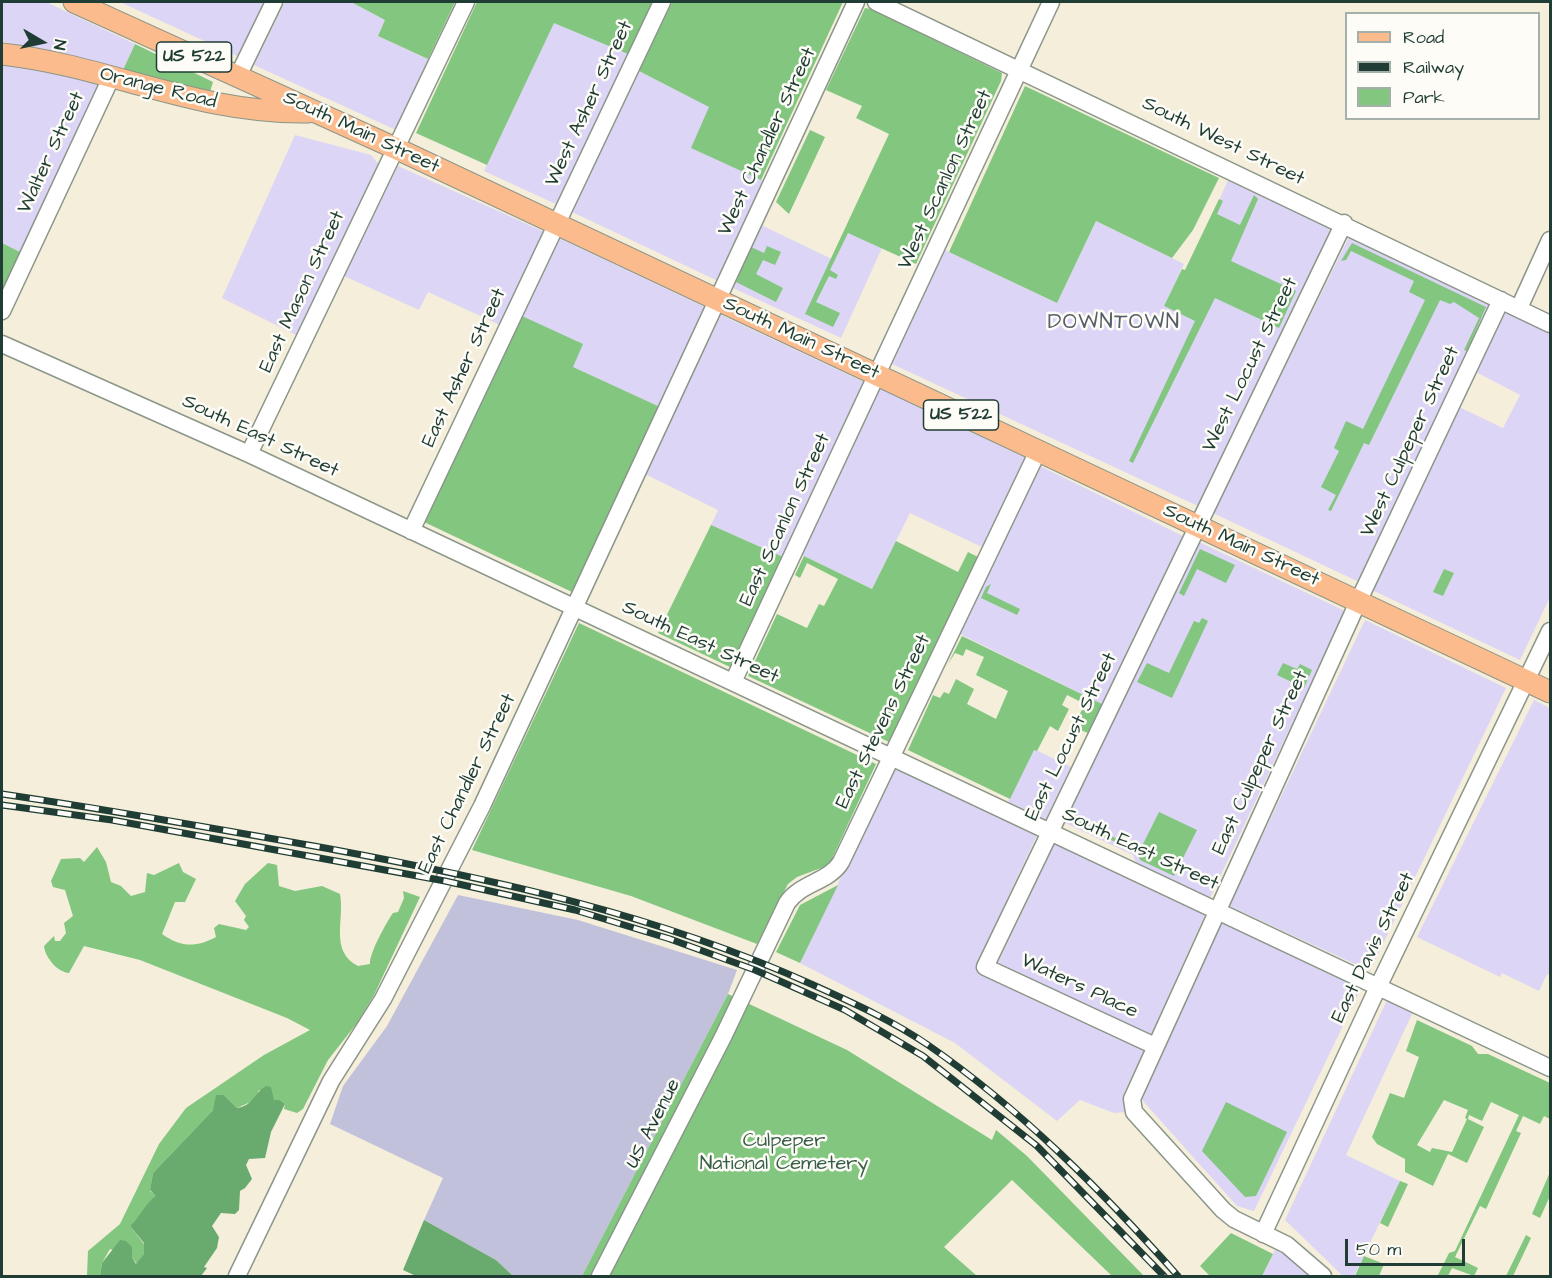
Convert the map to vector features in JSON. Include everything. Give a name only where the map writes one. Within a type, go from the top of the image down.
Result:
[{"type":"main road","name":"South Main Street","points":[[78,2],[396,149],[1527,681]]},
{"type":"main road","name":"Orange Road","points":[[2,54],[69,66],[203,103],[250,111],[315,112]]},
{"type":"main road","name":"US 522","points":[[1527,681],[1551,692]]},
{"type":"street","points":[[238,76],[274,2]]},
{"type":"street","name":"East Mason Street","points":[[249,454],[466,2]]},
{"type":"street","name":"West Asher Street","points":[[556,224],[662,2]]},
{"type":"street","name":"West Chandler Street","points":[[718,300],[856,2]]},
{"type":"street","name":"South West Street","points":[[876,2],[1344,223],[1551,324]]},
{"type":"street","name":"West Scanlon Street","points":[[878,375],[1052,2]]},
{"type":"street","name":"Walter Street","points":[[2,311],[111,78]]},
{"type":"street","name":"West Locust Street","points":[[1197,526],[1344,223]]},
{"type":"street","name":"East Asher Street","points":[[411,531],[556,224]]},
{"type":"street","points":[[1519,308],[1551,240]]},
{"type":"street","name":"East Chandler Street","points":[[237,1276],[331,1081],[383,999],[450,871],[718,300]]},
{"type":"street","name":"West Culpeper Street","points":[[1358,602],[1501,300]]},
{"type":"street","name":"South East Street","points":[[2,344],[249,454],[1550,1065]]},
{"type":"street","name":"East Scanlon Street","points":[[733,682],[878,375]]},
{"type":"street","name":"East Stevens Street","points":[[745,990],[789,899],[799,890],[832,873],[839,866],[1038,451]]},
{"type":"street","name":"East Locust Street","points":[[985,967],[1197,526]]},
{"type":"street","name":"East Culpeper Street","points":[[1263,1234],[1223,1210],[1131,1106],[1134,1093],[1216,909],[1358,602]]},
{"type":"street","name":"East Davis Street","points":[[1263,1234],[1379,985],[1551,631]]},
{"type":"street","name":"Waters Place","points":[[985,967],[1155,1046]]},
{"type":"street","name":"US Avenue","points":[[600,1276],[745,990]]},
{"type":"street","points":[[1263,1234],[1287,1245],[1323,1276]]},
{"type":"shaded area","points":[[2,2],[46,2],[135,44],[123,70],[2,41]]},
{"type":"shaded area","points":[[120,2],[266,2],[239,57]]},
{"type":"shaded area","points":[[285,2],[351,2],[385,20],[378,36],[430,60],[398,131],[254,65]]},
{"type":"shaded area","points":[[554,22],[628,54],[558,205],[484,171]]},
{"type":"shaded area","points":[[2,60],[100,84],[20,252],[2,243]]},
{"type":"shaded area","points":[[639,71],[710,107],[692,148],[764,181],[718,281],[572,212]]},
{"type":"shaded area","points":[[295,135],[371,155],[379,165],[298,336],[222,298]]},
{"type":"shaded area","points":[[398,166],[545,232],[500,325],[428,292],[419,310],[344,276]]},
{"type":"shaded area","points":[[1229,178],[1333,228],[1198,506],[892,364],[945,250],[1057,303],[1096,221],[1184,264],[1164,306],[1198,322],[1211,218]]},
{"type":"shaded area","points":[[761,225],[834,260],[848,232],[882,248],[841,338],[733,288]]},
{"type":"shaded area","points":[[1349,237],[1488,303],[1489,307],[1359,582],[1213,513]]},
{"type":"shaded area","points":[[559,238],[705,307],[660,407],[572,367],[522,316]]},
{"type":"shaded area","points":[[1505,310],[1550,332],[1550,597],[1520,660],[1372,590],[1459,407],[1503,428],[1520,395],[1476,372]]},
{"type":"shaded area","points":[[721,315],[866,383],[783,557],[711,525],[718,510],[645,474]]},
{"type":"shaded area","points":[[880,388],[1026,458],[982,547],[910,513],[872,589],[800,554]]},
{"type":"shaded area","points":[[1040,466],[1183,536],[1102,704],[958,633]]},
{"type":"shaded area","points":[[1199,542],[1345,611],[1210,898],[1136,863],[1133,855],[1063,822]]},
{"type":"shaded area","points":[[1365,620],[1506,688],[1370,971],[1229,906]]},
{"type":"shaded area","points":[[1534,700],[1550,708],[1550,975],[1547,974],[1539,991],[1502,973],[1500,977],[1417,937]]},
{"type":"shaded area","points":[[1034,749],[1071,767],[1045,820],[1008,802]]},
{"type":"shaded area","points":[[894,766],[1038,833],[975,968],[1144,1050],[1123,1095],[1125,1112],[1114,1113],[1080,1100],[1057,1121],[955,1043],[800,963]]},
{"type":"shaded area","points":[[1056,841],[1206,912],[1150,1037],[998,963]]},
{"type":"shaded area","points":[[458,895],[578,920],[737,970],[728,994],[582,1276],[513,1276],[496,1260],[424,1220],[443,1178],[330,1124],[343,1086],[387,1026]]},
{"type":"shaded area","points":[[1223,919],[1362,986],[1254,1211],[1237,1206],[1142,1100]]},
{"type":"shaded area","points":[[1387,1000],[1413,1012],[1346,1155],[1400,1181],[1354,1276],[1343,1276],[1285,1220]]},
{"type":"shaded area","points":[[1275,1250],[1296,1260],[1311,1276],[1262,1276]]},
{"type":"green space","points":[[351,2],[455,2],[428,59],[378,36],[385,20]]},
{"type":"green space","points":[[477,2],[653,2],[628,54],[554,23],[487,165],[416,133]]},
{"type":"green space","points":[[672,2],[843,2],[761,180],[691,148],[709,107],[639,71]]},
{"type":"green space","points":[[865,8],[1002,73],[1001,81],[916,264],[848,233],[830,270],[838,275],[836,279],[829,276],[816,302],[840,313],[833,327],[805,314],[889,134],[856,118],[862,106],[826,90]]},
{"type":"green space","points":[[135,44],[213,82],[210,92],[123,70]]},
{"type":"green space","points":[[1025,86],[1219,178],[1193,230],[1172,258],[1096,221],[1057,303],[949,252]]},
{"type":"green space","points":[[810,130],[825,137],[789,214],[776,202]]},
{"type":"green space","points":[[1254,195],[1258,199],[1231,261],[1296,291],[1279,328],[1215,298],[1133,463],[1129,461],[1195,321],[1164,306],[1182,269],[1185,270],[1219,199],[1223,201],[1217,214],[1240,225]]},
{"type":"green space","points":[[2,243],[20,252],[2,292]]},
{"type":"green space","points":[[1352,243],[1486,307],[1467,351],[1464,350],[1479,318],[1454,302],[1450,304],[1440,300],[1369,445],[1364,443],[1331,511],[1328,510],[1336,495],[1321,487],[1339,451],[1334,448],[1346,421],[1363,429],[1425,300],[1409,292],[1414,281],[1351,251],[1346,260],[1341,261]]},
{"type":"green space","points":[[767,246],[781,252],[775,265],[763,260],[756,274],[783,288],[776,302],[736,282],[751,247],[764,253]]},
{"type":"green space","points":[[522,316],[583,344],[573,367],[660,407],[572,592],[424,522]]},
{"type":"green space","points":[[711,525],[783,557],[730,667],[658,633]]},
{"type":"green space","points":[[896,541],[958,572],[968,552],[978,557],[889,742],[748,676],[777,614],[807,628],[819,604],[824,606],[838,579],[807,563],[800,578],[795,575],[804,556],[872,589]]},
{"type":"green space","points":[[1200,549],[1235,565],[1226,583],[1197,569],[1184,596],[1179,593]]},
{"type":"green space","points":[[1444,569],[1454,573],[1443,596],[1433,592]]},
{"type":"green space","points":[[991,584],[987,593],[1020,609],[1017,615],[981,598],[986,587]]},
{"type":"green space","points":[[1202,618],[1208,621],[1172,698],[1137,682],[1147,663],[1169,673],[1194,621],[1199,623]]},
{"type":"green space","points":[[579,623],[876,764],[829,865],[797,877],[788,884],[757,944],[631,896],[472,850]]},
{"type":"green space","points":[[962,636],[1102,704],[1088,733],[1073,727],[1085,704],[1067,695],[1062,705],[1069,709],[1058,731],[1050,726],[1037,751],[1034,750],[1010,799],[908,750],[933,695],[940,698],[944,692],[949,694],[956,679],[974,689],[967,704],[996,719],[1008,691],[976,675],[984,657],[966,649],[963,656],[955,653],[948,664]]},
{"type":"green space","points":[[1283,663],[1297,669],[1300,664],[1312,670],[1304,688],[1277,675]]},
{"type":"green space","points":[[1159,812],[1197,830],[1174,876],[1140,860],[1137,852],[1070,821],[1072,817],[1140,850]]},
{"type":"green space","points":[[97,847],[106,862],[111,882],[121,886],[131,896],[145,892],[147,873],[154,875],[179,863],[183,872],[196,879],[185,902],[175,902],[162,934],[182,944],[209,941],[216,937],[214,928],[219,924],[246,930],[249,927],[244,920],[246,916],[235,901],[245,884],[268,863],[277,865],[279,886],[295,891],[322,886],[340,894],[341,943],[349,960],[358,966],[370,964],[372,953],[382,931],[393,913],[398,912],[404,898],[403,891],[420,897],[374,995],[357,1023],[328,1060],[303,1109],[297,1113],[284,1109],[285,1104],[280,1100],[273,1100],[259,1090],[255,1100],[237,1108],[224,1095],[213,1110],[153,1173],[150,1191],[157,1196],[137,1223],[130,1226],[144,1244],[144,1254],[137,1264],[132,1257],[110,1249],[102,1263],[100,1276],[87,1276],[88,1251],[120,1224],[159,1144],[186,1108],[264,1055],[310,1030],[287,1018],[140,960],[84,946],[69,973],[56,967],[47,955],[44,946],[54,936],[55,941],[60,941],[66,933],[64,923],[73,916],[65,890],[53,887],[51,881],[61,859],[80,858],[84,862]]},
{"type":"green space","points":[[838,885],[800,963],[776,952],[800,905]]},
{"type":"green space","name":"Culpeper National Cemetery","points":[[728,994],[847,1050],[992,1140],[996,1130],[1027,1156],[1144,1276],[1112,1276],[1012,1180],[944,1247],[977,1276],[582,1276]]},
{"type":"green space","points":[[1417,1020],[1472,1046],[1478,1054],[1488,1054],[1550,1083],[1550,1119],[1544,1116],[1540,1124],[1523,1116],[1516,1131],[1521,1133],[1486,1209],[1480,1206],[1455,1257],[1478,1268],[1474,1276],[1452,1268],[1448,1276],[1438,1275],[1449,1253],[1455,1251],[1519,1115],[1491,1102],[1482,1121],[1469,1115],[1468,1119],[1484,1127],[1467,1163],[1448,1154],[1433,1186],[1405,1172],[1405,1159],[1377,1144],[1372,1137],[1390,1093],[1404,1098],[1419,1057],[1406,1051]],"holes":[[[1444,1100],[1468,1110],[1465,1118],[1467,1119],[1452,1152],[1432,1148],[1430,1152],[1417,1145]]]},
{"type":"green space","points":[[266,1086],[271,1087],[274,1100],[280,1100],[285,1104],[271,1132],[265,1158],[249,1159],[246,1165],[252,1179],[240,1191],[239,1210],[235,1214],[221,1213],[212,1226],[219,1237],[217,1248],[204,1267],[207,1268],[201,1276],[100,1276],[102,1263],[120,1240],[126,1241],[132,1247],[132,1257],[136,1264],[144,1254],[144,1243],[130,1226],[156,1196],[150,1190],[153,1173],[213,1110],[216,1095],[224,1095],[237,1108],[247,1105]]},
{"type":"green space","points":[[1226,1102],[1287,1132],[1256,1196],[1245,1197],[1202,1151]]},
{"type":"green space","points":[[1550,1172],[1550,1196],[1540,1218],[1532,1214]]},
{"type":"green space","points":[[1400,1181],[1408,1184],[1388,1227],[1380,1223]]},
{"type":"green space","points":[[424,1220],[496,1260],[513,1276],[416,1276],[403,1270]]},
{"type":"green space","points":[[1231,1233],[1273,1254],[1262,1276],[1210,1276],[1200,1266]]},
{"type":"green space","points":[[1526,1235],[1531,1238],[1513,1276],[1506,1276]]},
{"type":"green space","points":[[1364,1256],[1384,1264],[1379,1276],[1355,1276]]},
{"type":"railway","points":[[2,794],[245,834],[450,872],[633,918],[752,959],[886,1019],[963,1070],[1060,1153],[1178,1276]]},
{"type":"railway","points":[[2,805],[112,820],[445,881],[575,910],[670,939],[755,970],[845,1010],[923,1056],[1037,1146],[1164,1276]]},
{"type":"district","name":"DOWNTOWN","points":[[1114,324]]}]
